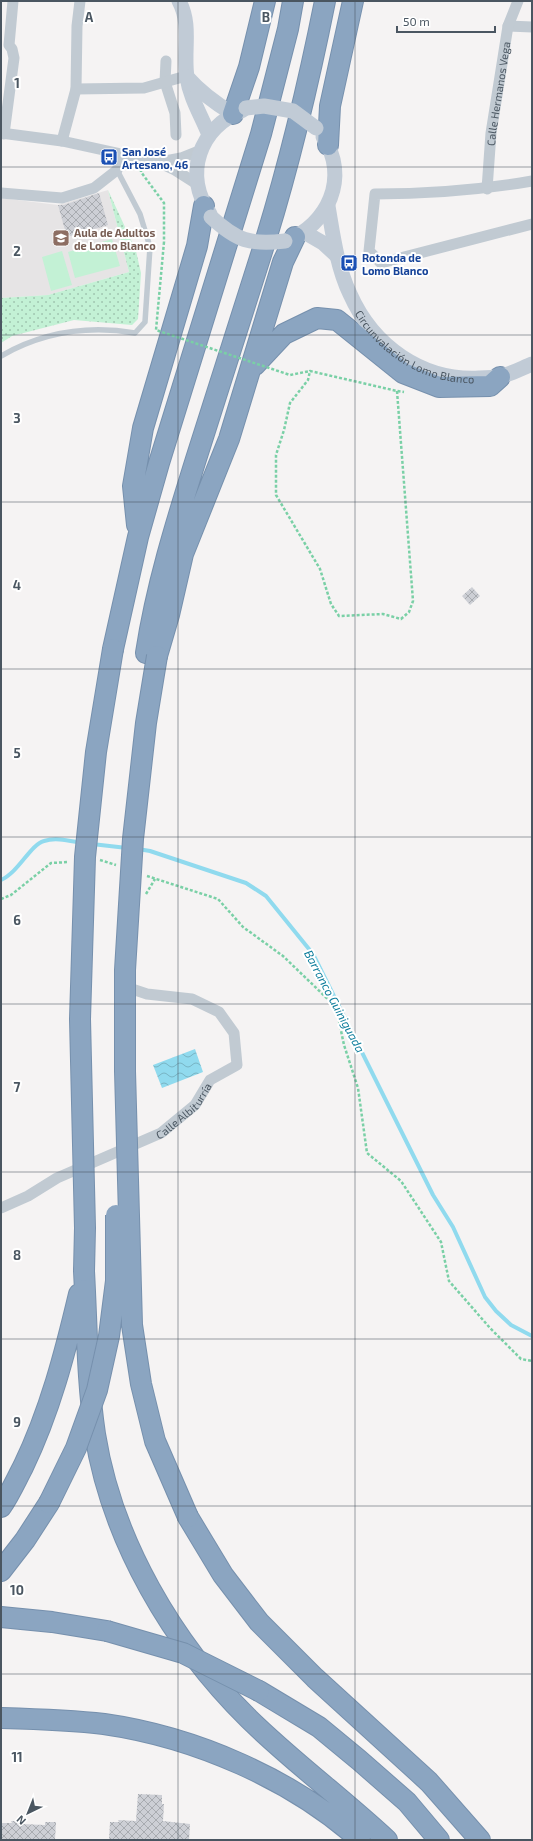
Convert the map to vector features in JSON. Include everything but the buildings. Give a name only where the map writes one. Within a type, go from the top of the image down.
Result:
[{"type":"highway","points":[[240,111],[265,1]]},
{"type":"highway","points":[[293,1],[288,29],[261,134],[159,463],[138,537],[113,649],[96,752],[85,857],[80,1019],[85,1228],[84,1271],[89,1364],[95,1434],[108,1488],[130,1550],[164,1616],[206,1672],[248,1718],[294,1762],[358,1813],[387,1840]]},
{"type":"highway","points":[[325,1],[312,67],[266,238],[174,531],[153,608],[152,655],[133,839],[125,970],[132,1325],[141,1384],[154,1441],[188,1517],[223,1575],[259,1622],[315,1678],[429,1782],[480,1840]]},
{"type":"highway","points":[[328,144],[330,106],[352,1]]},
{"type":"highway","points":[[138,537],[133,486],[143,428],[169,336],[208,211]]},
{"type":"highway","points":[[1,1571],[26,1540],[49,1503],[76,1448],[97,1390],[109,1336],[116,1281],[111,973],[120,837],[133,721],[152,655],[169,615],[184,554],[229,439],[283,262],[295,237]]},
{"type":"highway","points":[[251,369],[284,334],[317,318],[337,320],[404,374],[439,388],[490,386],[500,377]]},
{"type":"highway","points":[[1,1506],[30,1453],[51,1402],[84,1271]]},
{"type":"highway","points":[[1,1617],[52,1622],[107,1631],[183,1653],[260,1691],[319,1727],[359,1760],[407,1802],[439,1840]]},
{"type":"highway","points":[[1,1718],[53,1719],[105,1724],[153,1734],[208,1751],[261,1774],[306,1798],[347,1828],[360,1840]]},
{"type":"street","points":[[13,1],[5,44],[12,49],[14,58],[2,133],[62,141],[158,162],[175,170],[197,184]]},
{"type":"street","points":[[62,141],[76,89],[77,26],[80,1]]},
{"type":"street","points":[[180,1],[185,12],[186,76],[191,98],[209,135]]},
{"type":"street","name":"Calle Hermanos Vega","points":[[487,188],[492,133],[508,26],[518,1]]},
{"type":"street","points":[[508,26],[532,27]]},
{"type":"street","points":[[166,60],[165,82],[176,113],[176,135]]},
{"type":"street","points":[[76,89],[144,88],[186,76]]},
{"type":"street","points":[[186,76],[208,98],[240,111]]},
{"type":"street","points":[[264,106],[293,111],[316,128],[328,144],[334,163],[334,181],[328,206],[318,221],[295,237],[264,244],[246,241],[228,233],[208,211],[197,184],[198,162],[201,150],[209,135],[219,124],[240,111],[264,106]]},
{"type":"street","points":[[158,162],[181,158],[201,150]]},
{"type":"street","points":[[1,193],[62,198],[94,188],[117,170],[122,155]]},
{"type":"street","points":[[532,181],[487,188],[423,194],[375,194],[369,251],[381,263],[532,224]]},
{"type":"street","name":"Circunvalación Lomo Blanco","points":[[328,206],[336,255],[350,294],[366,323],[382,342],[401,357],[428,372],[462,379],[500,377],[532,364]]},
{"type":"street","name":"Circunvalación Lomo Blanco","points":[[295,237],[323,243],[336,255]]},
{"type":"street","name":"Calle Albiturría","points":[[1,1208],[28,1196],[57,1178],[161,1133],[195,1105],[210,1080],[237,1065],[234,1033],[218,1012],[192,999],[148,994],[130,988],[118,980],[124,939],[132,915]]},
{"type":"lane","points":[[1,356],[16,347],[69,330],[112,329],[135,333],[145,322],[150,247],[140,214],[117,170]]},
{"type":"path","points":[[140,159],[141,172],[164,203],[164,242],[156,330],[290,375],[310,371],[308,380],[290,403],[284,430],[276,454],[276,495],[320,569],[331,604],[339,616],[383,614],[401,619],[410,612],[413,601],[397,391]]},
{"type":"path","points":[[95,860],[102,860],[122,867]]},
{"type":"path","points":[[1,899],[11,895],[51,864],[73,862]]},
{"type":"path","points":[[142,874],[218,899],[243,927],[283,956],[336,1007],[344,1046],[358,1088],[367,1153],[401,1181],[441,1242],[449,1281],[490,1328],[521,1359],[532,1361]]},
{"type":"shaded area","name":"Aula de Adultos de Lomo Blanco","points":[[108,190],[129,272],[48,295],[1,298],[1,198],[58,205]]},
{"type":"green space","points":[[108,190],[136,251],[141,273],[138,319],[132,325],[74,320],[12,336],[1,343],[1,298],[48,295],[129,272]]},
{"type":"green space","points":[[112,239],[120,266],[75,278],[68,252]]},
{"type":"green space","points":[[62,251],[72,285],[51,291],[42,257]]},
{"type":"water","points":[[195,1049],[203,1072],[162,1088],[153,1065]]},
{"type":"waterway","name":"Barranco Guiniguada","points":[[1,880],[13,871],[39,843],[58,839],[82,843]]},
{"type":"waterway","name":"Barranco Guiniguada","points":[[92,844],[127,848]]},
{"type":"waterway","name":"Barranco Guiniguada","points":[[138,849],[150,851],[246,883],[266,896],[313,954],[433,1195],[453,1227],[485,1297],[496,1311],[511,1325],[532,1336]]},
{"type":"place","name":"San José Artesano, 46","points":[[109,157]]},
{"type":"place","name":"Aula de Adultos de Lomo Blanco","points":[[61,238]]},
{"type":"place","name":"Rotonda de Lomo Blanco","points":[[349,263]]}]
